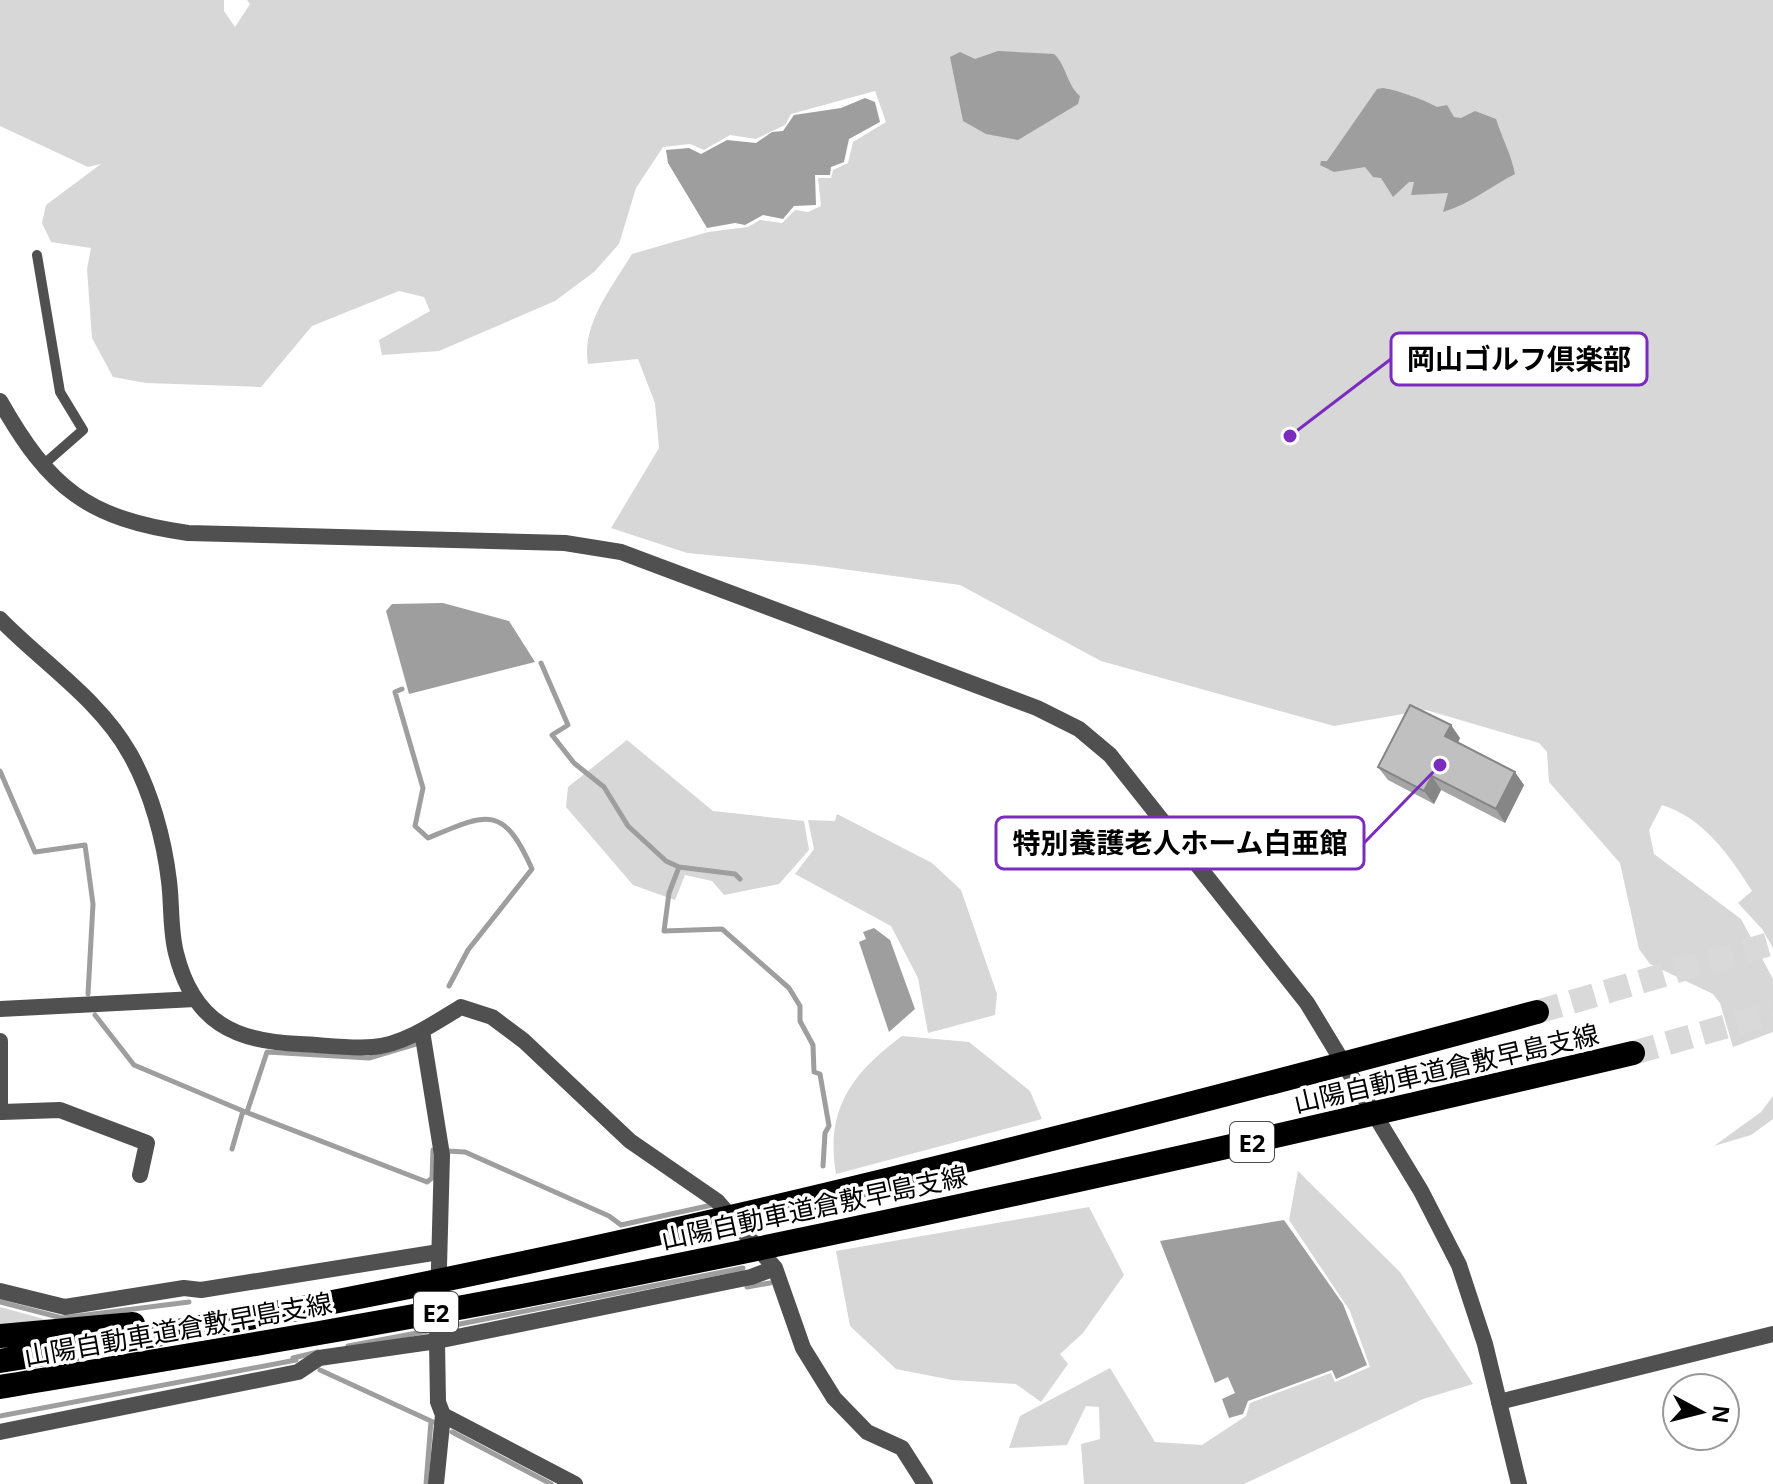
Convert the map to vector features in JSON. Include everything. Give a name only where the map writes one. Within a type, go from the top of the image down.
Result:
[{"type":"highway","name":"山陽自動車道倉敷早島支線","points":[[0,1361],[216,1325],[548,1258],[1071,1136],[1537,1012]]},
{"type":"highway","name":"山陽自動車道倉敷早島支線","points":[[0,1387],[174,1360],[553,1290],[1281,1135],[1633,1053]]},
{"type":"highway","points":[[0,1336],[145,1323],[216,1325]]},
{"type":"highway","points":[[0,1398],[174,1360]]},
{"type":"street","points":[[0,401],[43,465],[77,497],[101,513],[145,527],[188,533],[565,543],[621,552],[1037,708],[1079,729],[1110,755],[1307,1003],[1421,1191],[1442,1229],[1473,1302],[1519,1484]]},
{"type":"street","points":[[0,619],[111,723],[131,755],[159,830],[169,880],[176,954],[195,999],[215,1020],[238,1036],[267,1043],[376,1047],[422,1031],[461,1007],[492,1017],[524,1041],[630,1141],[717,1201],[775,1268],[803,1348],[834,1398],[867,1432],[902,1448],[925,1484]]},
{"type":"street","points":[[0,1009],[195,999]]},
{"type":"street","points":[[422,1031],[442,1155],[437,1341],[438,1402],[443,1415],[436,1484]]},
{"type":"street","points":[[0,1041],[1,1112],[60,1110],[147,1143],[140,1175]]},
{"type":"street","points":[[0,1291],[65,1307],[184,1288],[201,1290],[439,1252]]},
{"type":"street","points":[[0,1432],[298,1372],[319,1358],[437,1341],[751,1277],[775,1268]]},
{"type":"street","points":[[1499,1402],[1773,1334]]},
{"type":"street","points":[[443,1415],[575,1484]]},
{"type":"lane","points":[[37,255],[60,392],[83,430],[43,465]]},
{"type":"shaded area","points":[[0,0],[224,0],[224,11],[235,27],[250,4],[247,0],[1773,0],[1773,948],[1762,929],[1738,903],[1752,891],[1724,851],[1703,828],[1662,805],[1649,830],[1654,854],[1741,919],[1773,979],[1773,1032],[1733,1047],[1720,1003],[1713,994],[1650,964],[1639,949],[1620,863],[1549,782],[1547,752],[1539,743],[1426,710],[1334,726],[1101,661],[960,585],[813,565],[687,553],[611,528],[659,448],[655,403],[638,359],[588,364],[589,335],[607,293],[632,254],[708,232],[748,227],[760,220],[782,223],[795,210],[808,212],[821,206],[818,178],[831,178],[833,170],[848,163],[853,142],[886,122],[875,91],[791,114],[785,125],[756,139],[730,135],[704,150],[690,144],[663,147],[636,188],[619,244],[594,272],[555,301],[439,351],[382,355],[379,340],[430,311],[424,297],[399,291],[312,326],[261,387],[146,383],[113,377],[92,338],[87,269],[91,248],[51,242],[42,223],[46,205],[101,164],[88,167],[0,126]]},
{"type":"shaded area","points":[[998,51],[1054,54],[1080,96],[1078,104],[1018,140],[986,134],[963,121],[950,57],[960,52],[975,59]]},
{"type":"shaded area","points":[[1383,88],[1437,107],[1447,105],[1454,117],[1461,118],[1475,111],[1496,119],[1515,174],[1471,200],[1443,212],[1448,193],[1411,195],[1414,182],[1409,182],[1393,197],[1381,178],[1373,177],[1365,167],[1334,172],[1320,165],[1321,161],[1327,161],[1377,89]]},
{"type":"shaded area","points":[[865,98],[875,102],[880,122],[849,139],[844,162],[831,167],[830,175],[815,175],[816,205],[794,206],[783,219],[763,215],[745,225],[735,223],[707,228],[668,163],[666,150],[689,148],[701,154],[727,140],[756,143],[772,132],[783,131],[794,115],[841,108]]},
{"type":"shaded area","points":[[443,603],[509,621],[535,662],[409,694],[386,611],[392,604]]},
{"type":"shaded area","points":[[627,740],[713,811],[804,821],[809,850],[779,884],[724,895],[712,881],[685,875],[675,900],[633,885],[566,807],[568,787]]},
{"type":"shaded area","points":[[837,814],[932,863],[961,890],[997,994],[995,1015],[928,1033],[918,978],[891,926],[795,874],[814,849],[808,820],[835,821]]},
{"type":"shaded area","points":[[874,928],[890,940],[915,1009],[889,1032],[859,942],[866,939],[863,932]]},
{"type":"shaded area","points":[[902,1036],[969,1042],[1030,1091],[1042,1119],[836,1174],[834,1131],[846,1095],[869,1065]]},
{"type":"shaded area","points":[[1773,1096],[1773,1119],[1751,1135],[1714,1146],[1761,1112]]},
{"type":"shaded area","points":[[1298,1171],[1400,1272],[1473,1384],[1423,1399],[1244,1484],[1084,1484],[1081,1444],[1100,1439],[1099,1407],[1086,1406],[1067,1445],[1009,1448],[1020,1416],[1110,1368],[1155,1442],[1202,1445],[1246,1416],[1250,1403],[1331,1373],[1335,1382],[1370,1367],[1350,1311],[1289,1220]]},
{"type":"shaded area","points":[[1089,1207],[1124,1275],[1083,1333],[1060,1354],[1068,1364],[1041,1402],[1016,1384],[952,1380],[896,1369],[850,1326],[836,1251]]},
{"type":"shaded area","points":[[1284,1220],[1343,1304],[1367,1365],[1336,1379],[1332,1370],[1248,1401],[1243,1414],[1229,1418],[1222,1399],[1235,1393],[1228,1377],[1215,1383],[1160,1241]]},
{"type":"shaded area","points":[[0,1307],[55,1322],[0,1325]]},
{"type":"building","points":[[1410,705],[1451,725],[1445,736],[1515,772],[1496,809],[1432,776],[1424,791],[1378,767]]},
{"type":"waterway","points":[[541,663],[568,725],[552,735],[574,763],[604,787],[628,826],[666,861],[679,867],[735,874],[740,879]]},
{"type":"waterway","points":[[402,689],[395,692],[423,788],[415,826],[428,838],[479,820],[502,824],[512,833],[532,869],[468,950],[449,986]]},
{"type":"waterway","points":[[0,771],[35,852],[85,845],[93,904],[88,994]]},
{"type":"waterway","points":[[679,867],[669,893],[664,931],[722,929],[789,988],[800,1006],[800,1021],[813,1045],[814,1072],[820,1074],[829,1126],[825,1133],[823,1166]]},
{"type":"waterway","points":[[95,1015],[134,1065],[243,1111]]},
{"type":"waterway","points":[[247,1112],[267,1052],[369,1058],[416,1044]]},
{"type":"waterway","points":[[232,1149],[243,1111],[427,1182],[432,1178],[433,1150],[436,1150]]},
{"type":"waterway","points":[[447,1151],[465,1152],[609,1216],[621,1225],[712,1205]]},
{"type":"waterway","points":[[445,1327],[743,1268]]},
{"type":"waterway","points":[[747,1287],[770,1283]]},
{"type":"waterway","points":[[0,1302],[62,1318],[189,1302]]},
{"type":"waterway","points":[[348,1346],[433,1330]]},
{"type":"waterway","points":[[293,1358],[318,1352]]},
{"type":"waterway","points":[[0,1416],[296,1360]]},
{"type":"waterway","points":[[320,1370],[433,1422]]},
{"type":"waterway","points":[[426,1484],[431,1421]]},
{"type":"waterway","points":[[452,1432],[551,1484]]},
{"type":"tunnel","points":[[1537,1012],[1773,943]]},
{"type":"tunnel","points":[[1633,1053],[1773,1013]]},
{"type":"place","name":"岡山ゴルフ倶楽部","points":[[1290,436]]},
{"type":"place","name":"特別養護老人ホーム白亜館","points":[[1440,765]]}]
